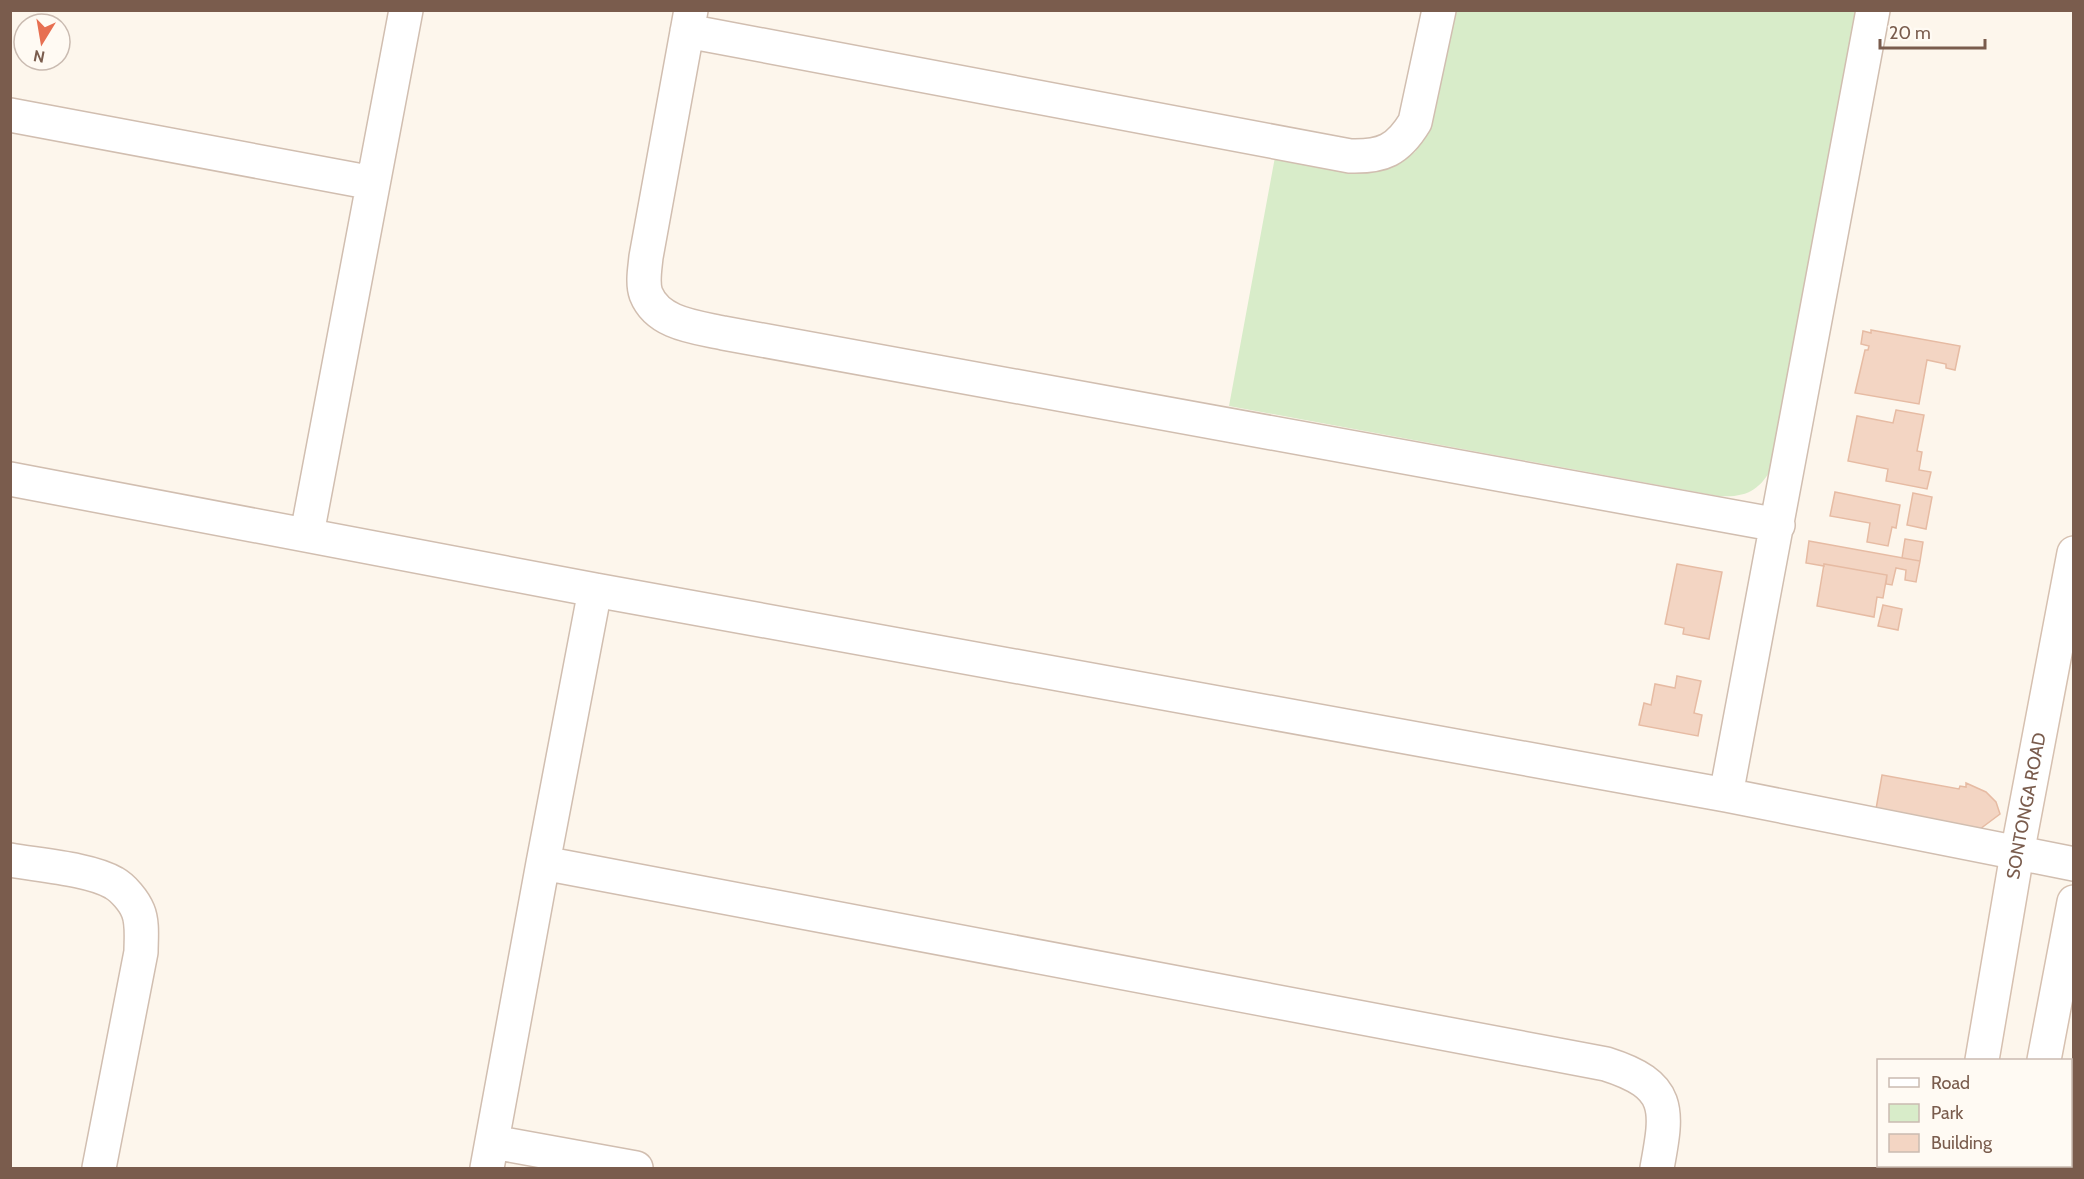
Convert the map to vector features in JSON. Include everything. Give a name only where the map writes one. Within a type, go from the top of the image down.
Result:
[{"type":"street","points":[[307,534],[406,10]]},
{"type":"street","points":[[1439,10],[1415,122],[1394,148],[1385,153],[1366,157],[1350,156],[689,21],[645,256],[646,294],[657,311],[673,321],[723,333],[1778,525]]},
{"type":"street","points":[[1726,795],[1873,10]]},
{"type":"street","points":[[10,115],[373,183]]},
{"type":"street","points":[[10,479],[595,590],[1726,795],[2073,864]]},
{"type":"street","name":"SONTONGA ROAD","points":[[1982,1059],[2017,854],[2073,553]]},
{"type":"street","points":[[595,590],[490,1155],[636,1168]]},
{"type":"street","points":[[10,860],[92,874],[114,883],[128,896],[138,910],[141,952],[99,1168]]},
{"type":"street","points":[[543,863],[1606,1064],[1631,1072],[1649,1084],[1661,1101],[1664,1117],[1656,1168]]},
{"type":"street","points":[[2044,1059],[2073,902]]},
{"type":"green space","points":[[1454,11],[1855,11],[1858,19],[1773,466],[1758,487],[1752,491],[1737,496],[1718,496],[1229,406],[1275,157],[1398,163],[1415,152],[1428,131],[1436,107]]},
{"type":"building","points":[[1871,330],[1960,346],[1955,370],[1946,368],[1946,364],[1927,360],[1919,404],[1855,393],[1865,350],[1868,350],[1869,346],[1861,344],[1863,331],[1871,333]]},
{"type":"building","points":[[1896,410],[1924,415],[1917,451],[1922,452],[1919,470],[1931,472],[1927,489],[1886,481],[1888,469],[1848,461],[1857,416],[1893,423]]},
{"type":"building","points":[[1835,492],[1900,505],[1896,528],[1892,527],[1888,546],[1867,542],[1870,523],[1830,516]]},
{"type":"building","points":[[1913,493],[1932,497],[1926,529],[1907,525]]},
{"type":"building","points":[[1905,539],[1923,542],[1920,561],[1902,558]]},
{"type":"building","points":[[1809,541],[1920,561],[1916,582],[1905,580],[1906,570],[1896,568],[1892,585],[1886,584],[1887,575],[1806,563]]},
{"type":"building","points":[[1677,564],[1722,572],[1709,639],[1683,634],[1684,628],[1665,624]]},
{"type":"building","points":[[1824,564],[1887,575],[1883,598],[1877,597],[1874,617],[1817,606]]},
{"type":"building","points":[[1883,605],[1902,609],[1898,630],[1878,626]]},
{"type":"building","points":[[1677,676],[1701,681],[1694,713],[1702,715],[1698,736],[1639,725],[1644,703],[1651,705],[1655,684],[1675,688]]},
{"type":"building","points":[[1882,775],[1959,789],[1960,786],[1966,787],[1966,783],[1986,792],[1996,802],[2000,814],[1980,829],[1876,809]]}]
